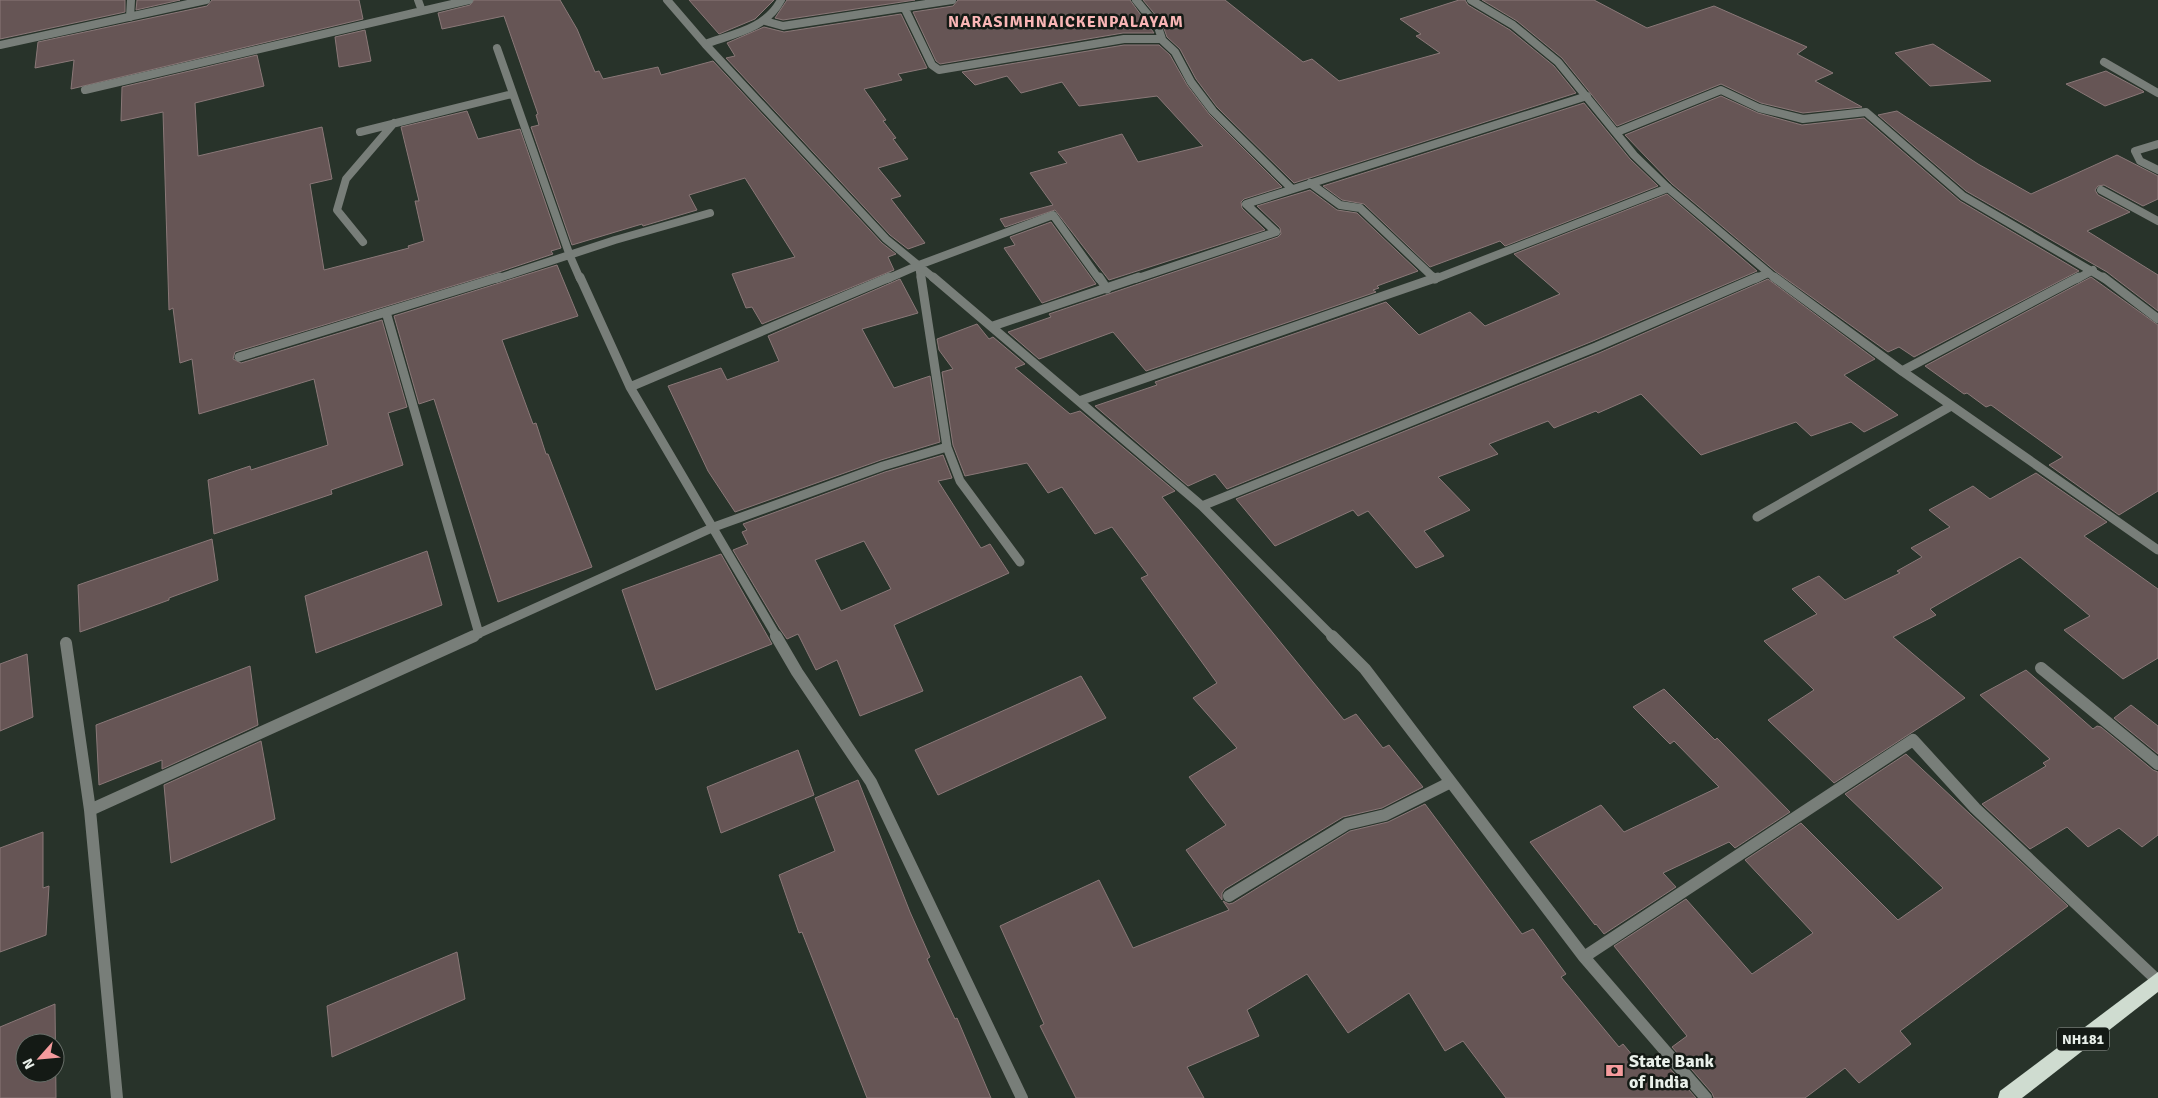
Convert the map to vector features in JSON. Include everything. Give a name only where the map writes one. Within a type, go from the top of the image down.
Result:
[{"type":"highway","name":"NH181","points":[[2007,1098],[2158,981]]},
{"type":"street","points":[[130,17],[131,0]]},
{"type":"street","points":[[0,45],[206,0]]},
{"type":"street","points":[[418,0],[422,11]]},
{"type":"street","points":[[85,90],[469,0]]},
{"type":"street","points":[[667,0],[705,44],[886,239],[993,326],[1202,506],[1365,669],[1584,957],[1706,1098]]},
{"type":"street","points":[[705,44],[765,21],[779,6],[781,0]]},
{"type":"street","points":[[765,21],[783,26],[905,9],[952,0]]},
{"type":"street","points":[[1136,0],[1158,27],[1162,39]]},
{"type":"street","points":[[1471,0],[1512,25],[1558,62],[1634,155],[1668,188],[1768,273],[1951,406],[2158,550]]},
{"type":"street","points":[[905,9],[932,65],[939,70],[1114,41],[1153,36],[1162,39],[1172,49],[1204,103],[1292,189]]},
{"type":"street","points":[[497,48],[570,256],[630,387],[714,527],[797,672],[872,782],[1022,1098]]},
{"type":"street","points":[[2104,62],[2158,93]]},
{"type":"street","points":[[1617,132],[1721,90],[1759,108],[1803,119],[1866,112],[1963,196],[2093,270],[2158,319]]},
{"type":"street","points":[[360,132],[512,94]]},
{"type":"street","points":[[993,326],[1276,232],[1246,204],[1587,96]]},
{"type":"street","points":[[363,242],[338,210],[346,179],[394,123]]},
{"type":"street","points":[[2158,144],[2135,151],[2140,160],[2158,170]]},
{"type":"street","points":[[1310,184],[1340,205],[1360,208],[1435,279]]},
{"type":"street","points":[[1079,401],[1435,279],[1668,188]]},
{"type":"street","points":[[2100,190],[2158,221]]},
{"type":"street","points":[[239,357],[570,256],[615,240],[710,213]]},
{"type":"street","points":[[630,387],[919,265],[1053,215],[1107,289]]},
{"type":"street","points":[[919,265],[947,447],[960,481],[1020,562]]},
{"type":"street","points":[[1902,371],[2093,270]]},
{"type":"street","points":[[1202,506],[1596,347],[1768,273]]},
{"type":"street","points":[[386,312],[479,634]]},
{"type":"street","points":[[1756,517],[1951,406]]},
{"type":"street","points":[[90,810],[714,527],[883,466],[947,447]]},
{"type":"street","points":[[66,643],[90,810],[117,1098]]},
{"type":"street","points":[[2040,668],[2158,764]]},
{"type":"street","points":[[1584,957],[1913,740],[1975,808],[2158,981]]},
{"type":"street","points":[[1229,896],[1347,824],[1385,815],[1451,782]]},
{"type":"building","points":[[0,0],[125,0],[125,12],[0,39]]},
{"type":"building","points":[[137,0],[180,0],[136,10]]},
{"type":"building","points":[[212,0],[359,0],[363,19],[71,89],[74,60],[35,68],[38,42],[207,6]]},
{"type":"building","points":[[474,0],[560,0],[577,29],[595,72],[599,71],[603,79],[658,67],[661,75],[713,61],[882,243],[896,254],[888,257],[894,270],[762,324],[752,307],[746,308],[732,274],[795,257],[745,178],[689,195],[697,210],[572,245],[531,127],[539,125],[536,115],[538,114],[504,16],[442,29],[438,13],[470,5]]},
{"type":"building","points":[[689,0],[774,0],[755,19],[719,34]]},
{"type":"building","points":[[787,0],[915,0],[783,20],[775,18]]},
{"type":"building","points":[[958,0],[1130,0],[1154,33],[1123,33],[940,64],[936,61],[913,12],[953,6]]},
{"type":"building","points":[[1143,0],[1225,0],[1303,62],[1312,59],[1339,81],[1440,53],[1416,36],[1421,34],[1400,19],[1459,0],[1465,0],[1468,5],[1510,30],[1554,66],[1576,93],[1294,183],[1217,107],[1196,79],[1180,49],[1167,37],[1162,23]]},
{"type":"building","points":[[1482,0],[1594,0],[1647,28],[1714,6],[1807,47],[1797,54],[1833,73],[1815,81],[1862,107],[1803,113],[1761,103],[1721,84],[1617,126],[1562,58],[1517,21]]},
{"type":"building","points":[[901,14],[927,68],[898,74],[902,80],[864,89],[886,120],[883,121],[896,138],[893,139],[908,159],[878,168],[901,196],[891,199],[925,243],[908,249],[890,235],[726,58],[735,56],[727,43],[764,27],[784,32]]},
{"type":"building","points":[[365,30],[371,61],[339,67],[335,37]]},
{"type":"building","points":[[1933,44],[1991,81],[1930,86],[1895,53]]},
{"type":"building","points":[[1124,45],[1159,45],[1170,55],[1187,85],[1209,114],[1282,187],[1244,199],[1241,202],[1242,208],[1265,230],[1109,280],[1055,210],[1005,227],[1000,219],[1053,205],[1030,173],[1067,163],[1058,152],[1122,134],[1138,162],[1203,146],[1157,96],[1079,106],[1062,82],[1021,93],[1007,76],[975,85],[962,72]]},
{"type":"building","points":[[257,55],[264,86],[195,103],[198,156],[322,127],[332,179],[310,184],[324,270],[409,248],[408,246],[424,241],[415,201],[419,201],[401,127],[467,111],[478,139],[520,129],[561,248],[551,251],[553,254],[502,271],[235,352],[233,359],[241,363],[382,320],[407,407],[388,413],[403,465],[331,490],[332,494],[214,534],[208,480],[250,466],[251,470],[328,445],[314,379],[199,414],[192,359],[180,363],[173,308],[169,310],[163,112],[121,121],[122,87]]},
{"type":"building","points":[[2106,71],[2144,92],[2105,106],[2066,84]]},
{"type":"building","points":[[1721,96],[1758,113],[1802,125],[1864,118],[1960,201],[2079,271],[1914,357],[1899,347],[1888,352],[1775,271],[1672,184],[1625,135]]},
{"type":"building","points":[[1584,103],[1630,159],[1658,186],[1505,246],[1500,241],[1430,267],[1364,204],[1342,200],[1323,186]]},
{"type":"building","points":[[1897,111],[1978,164],[2031,194],[2117,155],[2158,176],[2158,199],[2143,206],[2104,185],[2098,186],[2095,190],[2098,195],[2130,212],[2087,231],[2158,275],[2158,311],[2107,272],[1966,191],[1878,115]]},
{"type":"building","points":[[1310,190],[1337,210],[1357,213],[1418,271],[1377,286],[1379,288],[1373,290],[1376,292],[1146,371],[1113,332],[1039,359],[1008,332],[1051,317],[1049,314],[1278,237],[1281,234],[1280,228],[1257,206]]},
{"type":"building","points":[[1667,194],[1757,271],[1593,341],[1227,489],[1215,474],[1188,486],[1095,406],[1157,385],[1155,382],[1386,302],[1419,335],[1470,312],[1485,326],[1560,294],[1514,254]]},
{"type":"building","points":[[1051,222],[1096,284],[1042,303],[1004,248],[1015,245],[1010,237]]},
{"type":"building","points":[[557,265],[578,316],[502,340],[533,424],[536,423],[546,454],[548,454],[592,567],[498,602],[434,399],[419,404],[394,316]]},
{"type":"building","points":[[2091,277],[2158,325],[2158,491],[2119,515],[2049,465],[2063,457],[1991,405],[1986,407],[1967,393],[1964,394],[1925,366]]},
{"type":"building","points":[[900,279],[918,313],[862,329],[894,388],[930,376],[940,442],[881,460],[735,512],[708,471],[668,386],[721,368],[727,380],[779,361],[768,336]]},
{"type":"building","points":[[1768,279],[1875,359],[1844,375],[1898,415],[1864,432],[1851,422],[1811,436],[1796,422],[1701,455],[1641,394],[1598,413],[1596,411],[1554,428],[1548,421],[1489,444],[1498,454],[1438,477],[1470,510],[1424,531],[1444,556],[1416,568],[1368,511],[1358,516],[1353,510],[1275,546],[1236,499],[1599,353]]},
{"type":"building","points":[[977,324],[989,339],[993,337],[1025,364],[1015,368],[1070,414],[1080,411],[1175,491],[1162,497],[1344,720],[1356,714],[1383,748],[1389,745],[1423,787],[1382,808],[1343,817],[1225,889],[1222,893],[1222,900],[1186,850],[1226,825],[1189,777],[1237,748],[1193,698],[1217,683],[1141,578],[1148,575],[1112,527],[1095,534],[1062,487],[1048,493],[1027,463],[965,476],[953,445],[942,372],[953,369],[939,350],[937,339]]},
{"type":"building","points":[[943,455],[952,478],[938,481],[981,548],[990,544],[1009,573],[894,625],[923,691],[860,716],[837,660],[816,670],[798,634],[787,639],[780,629],[733,550],[748,544],[742,532],[747,530],[743,524],[885,472]],"holes":[[[864,541],[891,589],[841,611],[815,560]]]},
{"type":"building","points":[[2036,473],[2107,522],[2084,536],[2158,589],[2158,658],[2123,679],[2064,630],[2090,616],[2020,557],[1930,609],[1936,615],[1893,637],[1965,698],[1834,783],[1768,720],[1814,690],[1764,641],[1817,614],[1792,589],[1819,576],[1845,600],[1900,573],[1897,571],[1922,557],[1911,548],[1950,527],[1929,510],[1973,486],[1990,499]]},
{"type":"building","points":[[212,539],[218,580],[80,632],[78,585]]},
{"type":"building","points":[[427,551],[442,605],[316,653],[305,596]]},
{"type":"building","points":[[721,554],[772,644],[656,690],[622,590]]},
{"type":"building","points":[[27,654],[33,717],[0,731],[0,664]]},
{"type":"building","points":[[250,666],[258,725],[162,769],[162,760],[99,785],[96,725]]},
{"type":"building","points":[[2026,670],[2093,729],[2097,726],[2101,727],[2153,770],[2158,772],[2158,835],[2142,847],[2119,828],[2088,847],[2067,827],[2030,849],[1982,804],[2046,766],[2043,763],[2050,759],[1980,695]]},
{"type":"building","points":[[1081,676],[1106,718],[938,795],[915,750]]},
{"type":"building","points":[[1664,689],[1715,740],[1717,738],[1790,812],[1735,848],[1729,842],[1663,873],[1676,887],[1604,934],[1530,842],[1601,805],[1624,832],[1719,787],[1674,741],[1670,744],[1633,707]]},
{"type":"building","points":[[2131,705],[2158,726],[2158,754],[2114,718]]},
{"type":"building","points":[[261,741],[275,819],[171,863],[164,785]]},
{"type":"building","points":[[798,750],[814,795],[721,833],[707,787]]},
{"type":"building","points":[[1906,754],[2068,906],[1900,1031],[1911,1044],[1859,1083],[1845,1068],[1805,1098],[1714,1098],[1712,1093],[1672,1047],[1687,1036],[1614,946],[1686,899],[1752,974],[1813,933],[1745,860],[1801,823],[1898,920],[1943,888],[1845,794]]},
{"type":"building","points":[[858,780],[910,912],[930,957],[927,959],[955,1019],[957,1018],[991,1098],[867,1098],[802,932],[799,933],[779,875],[835,851],[815,798]]},
{"type":"building","points":[[1425,804],[1522,934],[1533,929],[1566,974],[1561,977],[1619,1047],[1623,1044],[1643,1068],[1659,1056],[1696,1098],[1506,1098],[1463,1041],[1445,1051],[1409,993],[1348,1033],[1307,974],[1247,1010],[1259,1036],[1187,1067],[1204,1098],[1076,1098],[1040,1026],[1044,1024],[1000,926],[1099,880],[1133,948],[1229,910],[1223,901],[1229,904],[1233,903],[1350,831],[1388,822]]},
{"type":"building","points":[[43,832],[43,888],[49,886],[46,935],[0,952],[0,848]]},
{"type":"building","points":[[457,952],[465,999],[332,1057],[327,1006]]},
{"type":"building","points":[[55,1004],[55,1033],[15,1033],[15,1083],[56,1083],[56,1098],[0,1098],[0,1027]]},
{"type":"place","name":"State Bank of India","points":[[1615,1071]]},
{"type":"district","name":"NARASIMHNAICKENPALAYAM","points":[[1066,21]]}]
